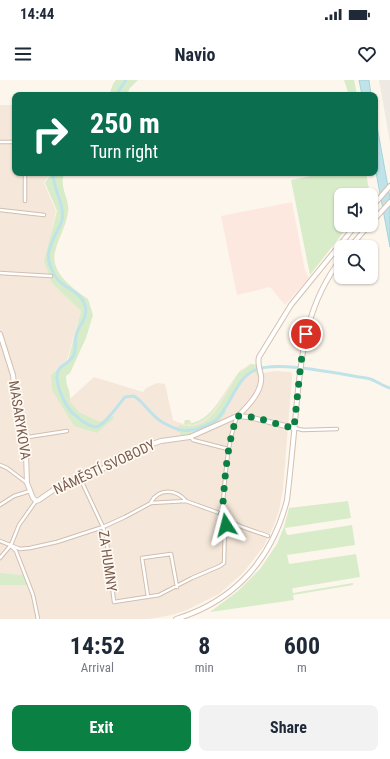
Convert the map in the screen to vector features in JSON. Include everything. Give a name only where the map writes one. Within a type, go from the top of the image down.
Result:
[{"type":"street","points":[[0,142],[12,142]]},
{"type":"street","points":[[25,176],[25,201]]},
{"type":"street","points":[[378,199],[390,186]]},
{"type":"street","points":[[378,215],[390,202]]},
{"type":"street","points":[[0,210],[44,215]]},
{"type":"street","points":[[222,514],[228,449],[231,434],[237,416],[247,407],[261,383],[261,374],[258,366],[259,357],[290,305],[350,232]]},
{"type":"street","points":[[356,240],[363,232]]},
{"type":"street","points":[[176,619],[204,608],[231,591],[249,574],[266,552],[279,526],[286,500],[301,362],[306,334],[313,309],[326,281],[334,269]]},
{"type":"street","points":[[0,272],[50,276]]},
{"type":"street","name":"MASARYKOVA","points":[[0,334],[13,375],[22,438],[26,454],[27,483]]},
{"type":"street","points":[[237,416],[249,417],[284,427],[303,430],[337,430]]},
{"type":"street","name":"NÁMĚSTÍ SVOBODY","points":[[27,483],[36,501],[59,486],[108,467],[132,452],[148,445],[161,441],[190,437],[237,416]]},
{"type":"street","points":[[22,438],[66,430]]},
{"type":"street","points":[[190,437],[193,440],[228,449]]},
{"type":"street","points":[[0,466],[8,468],[27,483]]},
{"type":"street","name":"ZA HUMNY","points":[[80,478],[106,535],[114,602],[148,597]]},
{"type":"street","points":[[0,505],[14,496],[30,491]]},
{"type":"street","points":[[0,541],[20,549],[43,546],[103,527],[151,503],[158,494],[166,491],[173,492],[186,501]]},
{"type":"street","points":[[0,558],[11,545],[19,525],[36,501]]},
{"type":"street","points":[[151,503],[186,501],[222,514],[238,524],[268,536]]},
{"type":"street","points":[[177,587],[171,554],[142,558],[148,597],[159,595],[177,587],[192,578],[220,566],[224,564],[225,517]]},
{"type":"street","points":[[11,545],[16,551],[33,595],[38,619]]},
{"type":"shaded area","points":[[379,80],[390,80],[390,142]]},
{"type":"shaded area","points":[[0,105],[12,105],[12,176],[48,176],[44,183],[56,211],[45,261],[53,283],[81,311],[67,360],[51,375],[62,406],[94,377],[143,392],[146,388],[157,383],[165,384],[173,420],[184,424],[185,420],[192,424],[211,414],[229,386],[243,369],[251,363],[262,373],[275,371],[291,372],[292,377],[283,489],[279,511],[264,546],[243,573],[219,594],[187,610],[172,615],[149,619],[0,619]]},
{"type":"shaded area","points":[[292,202],[305,270],[309,278],[285,305],[270,287],[237,295],[221,216]]},
{"type":"green space","points":[[116,80],[138,80],[128,92],[110,92]]},
{"type":"green space","points":[[344,80],[354,80],[356,92],[348,92]]},
{"type":"green space","points":[[49,176],[64,176],[63,184],[68,202],[68,212],[66,223],[55,252],[54,260],[56,267],[64,280],[88,299],[93,315],[86,338],[70,373],[66,376],[70,394],[70,402],[79,412],[100,422],[113,416],[114,418],[97,433],[74,426],[52,390],[51,375],[68,360],[81,311],[52,283],[44,261],[57,211],[45,183]]},
{"type":"green space","points":[[311,176],[367,176],[369,188],[334,188],[334,232],[344,232],[337,240],[334,240],[334,244],[310,275],[291,180]]},
{"type":"green space","points":[[253,364],[257,365],[260,374],[259,377],[254,371],[245,378],[224,410],[226,412],[217,423],[191,435],[182,436],[179,432],[177,432],[179,425],[193,426],[204,422],[213,414],[234,381],[243,371]]},
{"type":"green space","points":[[243,368],[230,385],[237,375]]},
{"type":"green space","points":[[230,385],[215,410],[210,415],[199,423],[191,425],[189,423],[187,425],[184,424],[185,420],[190,420],[191,423],[199,420],[214,408]]},
{"type":"green space","points":[[348,501],[351,518],[285,528],[288,535],[352,525],[355,545],[287,555],[289,564],[356,554],[360,577],[294,588],[292,589],[293,593],[353,583],[353,585],[293,595],[294,600],[210,612],[238,591],[260,569],[277,544],[284,527],[289,508]]},
{"type":"green space","points":[[0,573],[23,574],[28,585],[0,585]]},
{"type":"water","points":[[359,80],[369,80],[371,92],[361,92]]},
{"type":"water","points":[[378,132],[390,198],[390,247],[377,176],[378,176]]},
{"type":"waterway","points":[[118,92],[126,80]]},
{"type":"waterway","points":[[54,176],[62,209],[62,220],[48,254],[49,264],[58,280],[80,296],[86,310],[84,319],[75,339],[73,357],[59,369],[57,380],[64,401],[71,412],[85,423],[93,427],[99,426],[107,419],[125,397],[134,396],[154,416],[167,425],[186,431],[197,429],[216,420],[226,408],[238,386],[248,374],[265,367],[278,366],[325,371],[369,379],[390,388]]},
{"type":"route","points":[[226,525],[225,517],[222,514],[228,449],[237,416],[249,417],[284,427],[294,428],[302,352],[306,334]]}]
